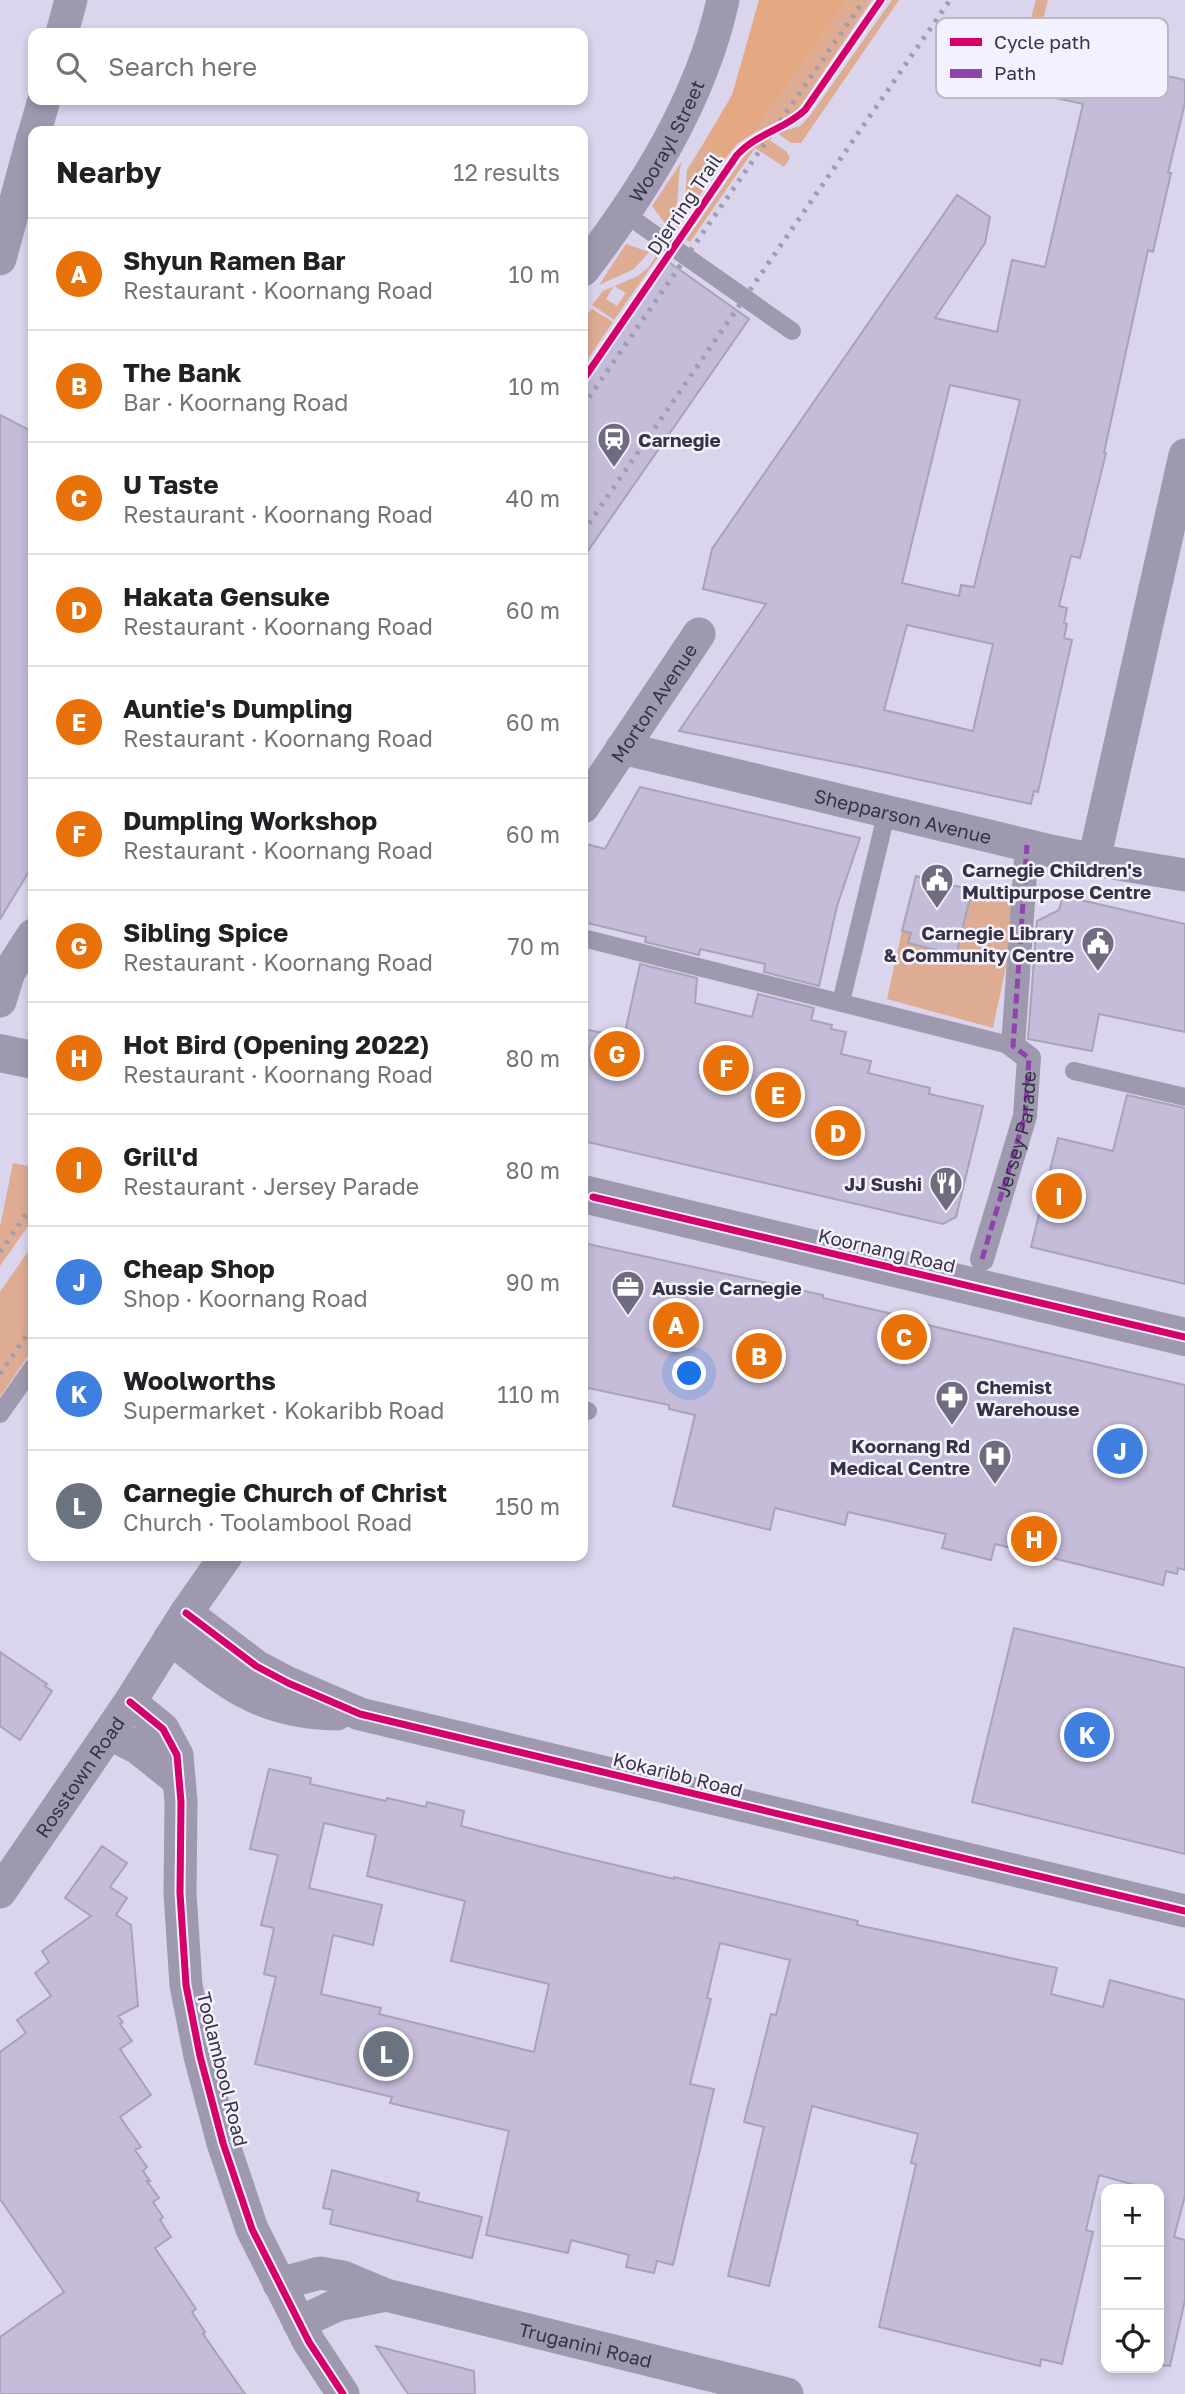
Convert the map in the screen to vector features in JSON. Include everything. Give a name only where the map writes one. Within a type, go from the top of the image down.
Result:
[{"type":"street","points":[[63,28],[71,0]]},
{"type":"street","name":"Woorayl Street","points":[[588,263],[624,213],[680,122],[705,64],[723,0]]},
{"type":"street","points":[[36,126],[43,105]]},
{"type":"street","points":[[0,258],[28,155]]},
{"type":"street","points":[[1094,860],[1185,455]]},
{"type":"street","name":"Morton Avenue","points":[[588,799],[699,634]]},
{"type":"street","name":"Shepparson Avenue","points":[[622,748],[1094,860],[1185,874]]},
{"type":"street","name":"Jersey Parade","points":[[982,1259],[1025,1116],[1029,1058],[1013,1046],[1027,845]]},
{"type":"street","points":[[0,1001],[9,972],[28,943]]},
{"type":"street","points":[[0,1053],[28,1059]]},
{"type":"street","name":"Koornang Road","points":[[588,1195],[1185,1337]]},
{"type":"street","name":"Rosstown Road","points":[[0,1892],[223,1561]]},
{"type":"street","name":"Kokaribb Road","points":[[178,1626],[233,1687],[282,1708],[318,1714],[360,1714],[1185,1911]]},
{"type":"street","name":"Toolambool Road","points":[[130,1702],[163,1728],[177,1755],[181,1802],[180,1893],[186,1986],[200,2056],[223,2143],[252,2229],[299,2323],[343,2394]]},
{"type":"street","points":[[109,1733],[138,1748],[178,1780]]},
{"type":"street","name":"Truganini Road","points":[[279,2284],[320,2273],[342,2277],[386,2295],[787,2394]]},
{"type":"street","name":"Truganini Road","points":[[299,2323],[337,2305],[386,2295]]},
{"type":"lane","points":[[624,213],[792,331]]},
{"type":"lane","points":[[841,1002],[887,811]]},
{"type":"lane","points":[[588,939],[1013,1046]]},
{"type":"lane","points":[[1073,1071],[1185,1097]]},
{"type":"lane","points":[[0,1414],[28,1374]]},
{"type":"shaded area","points":[[759,0],[847,0],[754,133],[737,144],[725,159],[703,144],[732,95]]},
{"type":"shaded area","points":[[847,0],[872,0],[799,108],[791,115],[754,133]]},
{"type":"shaded area","points":[[892,0],[899,0],[801,143],[791,143],[777,133],[800,126],[809,117]]},
{"type":"shaded area","points":[[1036,0],[1048,0],[1044,18],[1031,18]]},
{"type":"shaded area","points":[[766,138],[786,151],[790,158],[784,167],[755,148],[690,242],[686,240],[745,155],[756,143]]},
{"type":"shaded area","points":[[703,144],[725,159],[712,179],[705,174],[700,182],[706,186],[675,232],[673,230],[680,221],[685,205],[687,170]]},
{"type":"shaded area","points":[[682,161],[677,202],[667,226],[652,206]]},
{"type":"shaded area","points":[[626,244],[649,252],[634,269],[599,285]]},
{"type":"shaded area","points":[[656,256],[658,257],[614,320],[592,305],[603,291],[614,286],[638,276]],"holes":[[[614,286],[626,293],[617,306],[606,299]]]},
{"type":"shaded area","points":[[592,309],[613,322],[588,359],[588,313]]},
{"type":"shaded area","points":[[972,890],[1020,900],[993,1028],[887,999],[902,931],[911,933],[908,943],[955,955]]},
{"type":"shaded area","points":[[13,1163],[28,1166],[28,1226],[0,1266],[0,1227]]},
{"type":"shaded area","points":[[28,1251],[28,1356],[0,1397],[0,1292]]},
{"type":"building","points":[[1168,76],[1185,80],[1185,103],[1168,173],[1171,173],[1153,252],[1148,250],[1106,453],[1080,558],[1071,556],[1059,606],[1067,608],[1064,638],[1072,640],[1038,792],[1034,791],[1031,804],[679,731],[766,604],[703,589],[712,549],[957,195],[990,217],[985,243],[935,318],[997,332],[1012,260],[1045,267],[1083,104],[1056,98],[1168,98]],"holes":[[[950,385],[1020,400],[974,587],[961,585],[959,596],[902,583]],[[907,625],[993,644],[973,731],[884,710]]]},
{"type":"building","name":"Carnegie","points":[[666,260],[749,319],[588,551],[588,373]]},
{"type":"building","points":[[0,415],[28,429],[28,873],[0,919]]},
{"type":"building","points":[[640,787],[860,838],[837,906],[819,986],[764,972],[765,964],[700,949],[699,955],[645,942],[646,937],[588,923],[588,844],[605,849]]},
{"type":"building","name":"Carnegie Children's Multipurpose Centre","points":[[916,876],[972,890],[956,955],[908,943],[911,933],[902,931]]},
{"type":"building","name":"Carnegie Library & Community Centre","points":[[1063,896],[1185,924],[1185,1032],[1099,1014],[1092,1051],[1028,1039],[1037,921],[1059,910]]},
{"type":"building","points":[[640,964],[697,978],[695,1003],[752,1017],[758,994],[814,1008],[811,1020],[846,1032],[841,1054],[871,1061],[868,1073],[930,1088],[929,1094],[983,1106],[956,1217],[943,1224],[588,1142],[588,1030],[624,1037]]},
{"type":"building","points":[[1127,1095],[1185,1108],[1185,1284],[1031,1247],[1058,1138],[1113,1151]]},
{"type":"building","points":[[588,1244],[823,1295],[823,1298],[893,1314],[893,1317],[1185,1385],[1185,1570],[1178,1568],[1177,1574],[1166,1571],[1163,1585],[995,1544],[991,1560],[942,1548],[946,1534],[848,1512],[845,1525],[775,1508],[770,1530],[673,1506],[695,1415],[669,1409],[669,1405],[588,1388]]},
{"type":"building","points":[[1014,1628],[1185,1668],[1185,1854],[972,1802]]},
{"type":"building","points":[[0,1652],[47,1684],[45,1686],[52,1691],[20,1740],[0,1726]]},
{"type":"building","points":[[269,1769],[311,1778],[310,1784],[386,1801],[387,1798],[426,1807],[427,1802],[464,1811],[461,1826],[565,1853],[858,1921],[857,1925],[1057,1968],[1051,1994],[1103,2007],[1110,1980],[1185,2000],[1185,2196],[1174,2237],[1185,2240],[1185,2300],[1170,2366],[1164,2365],[1164,2184],[1131,2184],[1099,2175],[1086,2230],[1093,2232],[1062,2364],[1041,2359],[1040,2366],[879,2327],[916,2164],[911,2163],[918,2134],[812,2106],[769,2286],[728,2276],[764,2127],[744,2122],[771,2014],[776,2015],[790,1960],[720,1943],[707,1998],[711,1999],[690,2084],[714,2089],[673,2265],[657,2261],[654,2273],[626,2267],[629,2255],[571,2240],[568,2253],[486,2235],[509,2131],[390,2103],[392,2097],[255,2064],[276,1977],[264,1974],[274,1928],[261,1925],[278,1855],[250,1849]],"holes":[[[324,1823],[376,1835],[367,1876],[465,1901],[451,1961],[549,1984],[534,2052],[379,2014],[381,2008],[321,1994],[333,1935],[373,1945],[382,1905],[309,1888]]]},
{"type":"building","points":[[102,1846],[127,1863],[110,1887],[127,1898],[116,1915],[131,1925],[138,2006],[118,2016],[123,2022],[120,2024],[132,2041],[120,2049],[151,2095],[120,2117],[141,2147],[135,2150],[147,2167],[143,2171],[159,2198],[153,2202],[171,2237],[155,2248],[196,2309],[192,2312],[205,2332],[203,2334],[245,2394],[0,2394],[0,2337],[64,2292],[0,2199],[0,2052],[26,2033],[17,2020],[51,1996],[35,1973],[49,1962],[42,1951],[91,1916],[65,1898]]},
{"type":"building","points":[[332,2170],[419,2193],[417,2201],[482,2217],[472,2258],[330,2224],[333,2210],[323,2208]]},
{"type":"building","points":[[376,2346],[474,2371],[475,2394],[408,2394]]},
{"type":"railway","points":[[588,399],[864,0]]},
{"type":"railway","points":[[938,18],[950,0]]},
{"type":"railway","points":[[588,525],[936,20]]},
{"type":"railway","points":[[0,1252],[28,1211]]},
{"type":"railway","points":[[0,1374],[28,1333]]},
{"type":"marked path","points":[[982,1259],[1025,1116],[1029,1058],[1013,1046],[1027,845]]},
{"type":"cycle path","name":"Djerring Trail","points":[[588,373],[737,155],[805,110],[881,0]]},
{"type":"cycle path","points":[[593,1197],[1185,1337]]},
{"type":"cycle path","points":[[186,1613],[256,1666],[360,1714],[1185,1911]]},
{"type":"cycle path","points":[[130,1702],[163,1729],[177,1755],[181,1802],[180,1893],[186,1985],[200,2056],[223,2143],[252,2229],[309,2342],[343,2394]]},
{"type":"place","name":"Carnegie","points":[[614,469]]},
{"type":"place","name":"Carnegie Children's Multipurpose Centre","points":[[937,910]]},
{"type":"place","name":"Carnegie Library & Community Centre","points":[[1098,973]]},
{"type":"place","name":"Sibling Spice","points":[[617,1054]]},
{"type":"place","name":"Dumpling Workshop","points":[[726,1068]]},
{"type":"place","name":"Auntie's Dumpling","points":[[778,1095]]},
{"type":"place","name":"Hakata Gensuke","points":[[838,1133]]},
{"type":"place","name":"Grill'd","points":[[1059,1196]]},
{"type":"place","name":"JJ Sushi","points":[[946,1213]]},
{"type":"place","name":"Aussie Carnegie","points":[[628,1317]]},
{"type":"place","name":"Shyun Ramen Bar","points":[[676,1325]]},
{"type":"place","name":"U Taste","points":[[904,1337]]},
{"type":"place","name":"The Bank","points":[[759,1356]]},
{"type":"place","name":"Chemist Warehouse","points":[[952,1427]]},
{"type":"place","name":"Cheap Shop","points":[[1120,1451]]},
{"type":"place","name":"Koornang Rd Medical Centre","points":[[995,1486]]},
{"type":"place","name":"Hot Bird (Opening 2022)","points":[[1034,1539]]},
{"type":"place","name":"Woolworths","points":[[1087,1735]]},
{"type":"place","name":"Carnegie Church of Christ","points":[[386,2054]]}]
